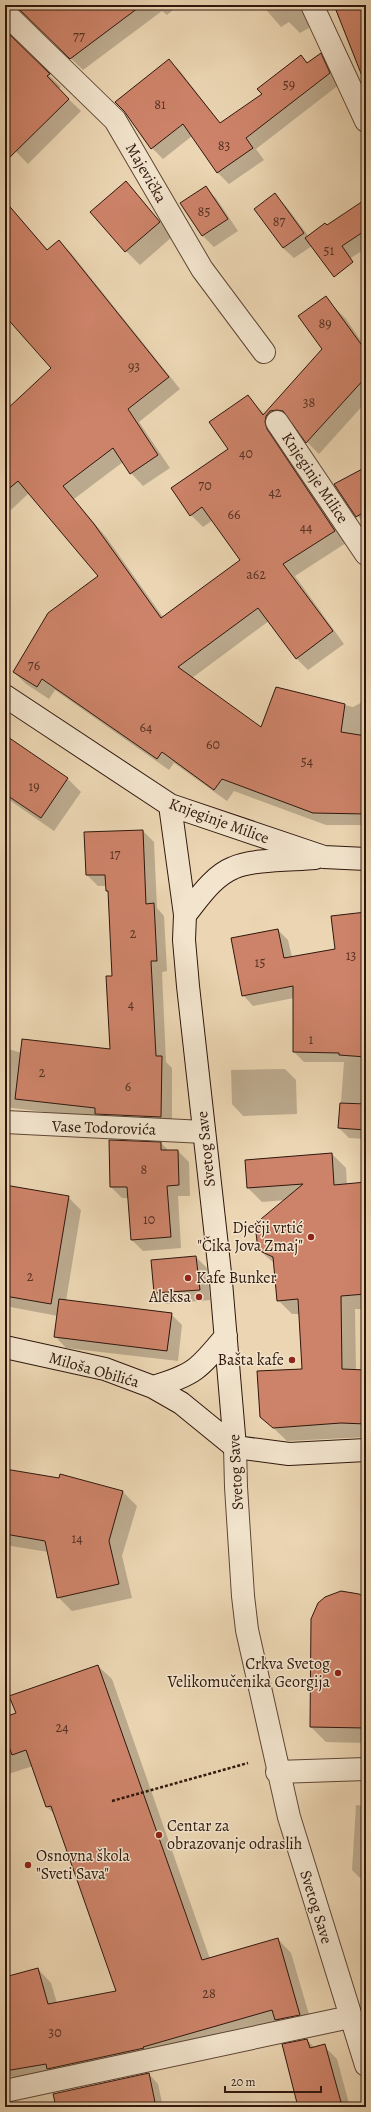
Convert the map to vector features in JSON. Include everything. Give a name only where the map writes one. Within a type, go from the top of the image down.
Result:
[{"type":"street","points":[[312,5],[366,121]]},
{"type":"street","name":"Majevička","points":[[5,12],[115,120],[202,269],[264,352]]},
{"type":"street","name":"Knjeginje Milice","points":[[277,422],[366,554]]},
{"type":"street","name":"Knjeginje Milice","points":[[5,696],[170,806],[324,857],[366,859]]},
{"type":"street","name":"Svetog Save","points":[[170,806],[185,915],[185,955],[226,1336],[235,1447],[243,1596],[247,1630],[289,1817],[366,2065]]},
{"type":"street","points":[[185,915],[216,879],[233,867],[254,863],[324,857]]},
{"type":"street","name":"Vase Todorovića","points":[[5,1122],[204,1132]]},
{"type":"street","points":[[152,1387],[182,1378],[202,1365],[226,1336]]},
{"type":"street","name":"Miloša Obilića","points":[[5,1347],[105,1369],[152,1387],[181,1403],[235,1447]]},
{"type":"street","points":[[235,1447],[289,1454],[366,1450]]},
{"type":"street","points":[[276,1764],[366,1769]]},
{"type":"street","points":[[5,2091],[350,2017]]},
{"type":"path","points":[[112,1801],[276,1764]]},
{"type":"building","points":[[15,5],[142,5],[70,59]]},
{"type":"building","points":[[334,5],[366,5],[366,81],[364,81]]},
{"type":"building","points":[[5,30],[50,74],[47,76],[69,99],[5,162]]},
{"type":"building","points":[[321,53],[330,73],[246,138],[253,148],[217,173],[183,124],[151,149],[124,111],[115,102],[169,59],[220,123],[262,94],[257,89],[301,55],[307,63]]},
{"type":"building","points":[[126,181],[160,222],[125,252],[90,212]]},
{"type":"building","points":[[206,186],[228,219],[202,236],[180,203]]},
{"type":"building","points":[[275,193],[304,233],[283,248],[254,209]]},
{"type":"building","points":[[366,199],[366,230],[342,246],[353,262],[334,277],[305,238],[325,223],[327,225]]},
{"type":"building","points":[[5,201],[47,250],[59,240],[169,377],[128,409],[158,455],[130,474],[113,448],[63,486],[94,524],[161,618],[240,560],[202,507],[190,516],[171,488],[228,449],[209,422],[248,395],[263,415],[322,349],[298,316],[326,296],[366,351],[366,377],[306,443],[283,411],[270,411],[266,416],[265,422],[267,429],[335,531],[283,564],[333,631],[296,659],[258,608],[178,667],[261,727],[276,687],[345,704],[341,732],[366,736],[366,814],[313,813],[222,779],[214,790],[162,752],[157,759],[42,679],[37,687],[13,672],[48,613],[98,576],[18,481],[5,492],[5,411],[51,368],[5,316]]},
{"type":"building","points":[[366,467],[366,511],[356,517],[334,484]]},
{"type":"building","points":[[5,735],[68,778],[41,818],[5,794]]},
{"type":"building","points":[[143,830],[146,904],[154,903],[157,961],[151,961],[156,1056],[162,1056],[161,1117],[95,1114],[95,1108],[15,1099],[22,1039],[110,1049],[106,976],[112,976],[108,891],[106,891],[105,875],[86,875],[84,832]]},
{"type":"building","points":[[366,912],[366,1057],[339,1055],[339,1053],[293,1052],[293,986],[242,996],[231,938],[278,929],[284,958],[335,949],[331,916]]},
{"type":"building","points":[[340,1103],[366,1104],[366,1130],[338,1128]]},
{"type":"building","points":[[109,1140],[161,1142],[161,1150],[178,1150],[179,1185],[167,1186],[171,1237],[131,1240],[127,1187],[110,1187]]},
{"type":"building","points":[[332,1153],[334,1185],[366,1182],[366,1294],[341,1296],[342,1369],[366,1370],[366,1424],[341,1423],[273,1428],[260,1417],[257,1371],[302,1369],[298,1299],[277,1301],[273,1257],[258,1250],[255,1224],[303,1184],[247,1188],[245,1160]]},
{"type":"building","points":[[5,1185],[69,1196],[51,1304],[5,1296]]},
{"type":"building","points":[[196,1256],[200,1290],[154,1293],[151,1260]]},
{"type":"building","points":[[59,1299],[172,1313],[167,1351],[54,1337]]},
{"type":"building","points":[[5,1469],[59,1478],[60,1474],[123,1491],[109,1541],[119,1584],[57,1598],[45,1541],[5,1534]]},
{"type":"building","name":"Crkva Svetog Velikomučenika Georgija","points":[[341,1591],[359,1594],[366,1598],[366,1728],[310,1727],[311,1619],[318,1603],[325,1597]]},
{"type":"building","points":[[98,1665],[202,1960],[278,1938],[300,2015],[275,2020],[272,2010],[143,2047],[144,2048],[47,2069],[46,2064],[5,2071],[5,1977],[38,1968],[48,2004],[116,1991],[51,1806],[46,1807],[26,1750],[12,1755],[5,1736],[5,1717],[16,1713],[9,1696]]},
{"type":"building","points":[[307,2039],[310,2048],[325,2044],[341,2102],[321,2107],[298,2107],[282,2044]]},
{"type":"building","points":[[149,2073],[156,2107],[56,2107],[53,2094]]},
{"type":"place","name":"Dječji vrtić \"Čika Jova Zmaj\"","points":[[311,1237]]},
{"type":"place","name":"Kafe Bunker","points":[[188,1278]]},
{"type":"place","name":"Aleksa","points":[[199,1297]]},
{"type":"place","name":"Bašta kafe","points":[[292,1360]]},
{"type":"place","name":"Crkva Svetog Velikomučenika Georgija","points":[[338,1673]]},
{"type":"place","name":"Centar za obrazovanje odraslih","points":[[159,1835]]},
{"type":"place","name":"Osnovna škola \"Sveti Sava\"","points":[[28,1865]]}]
